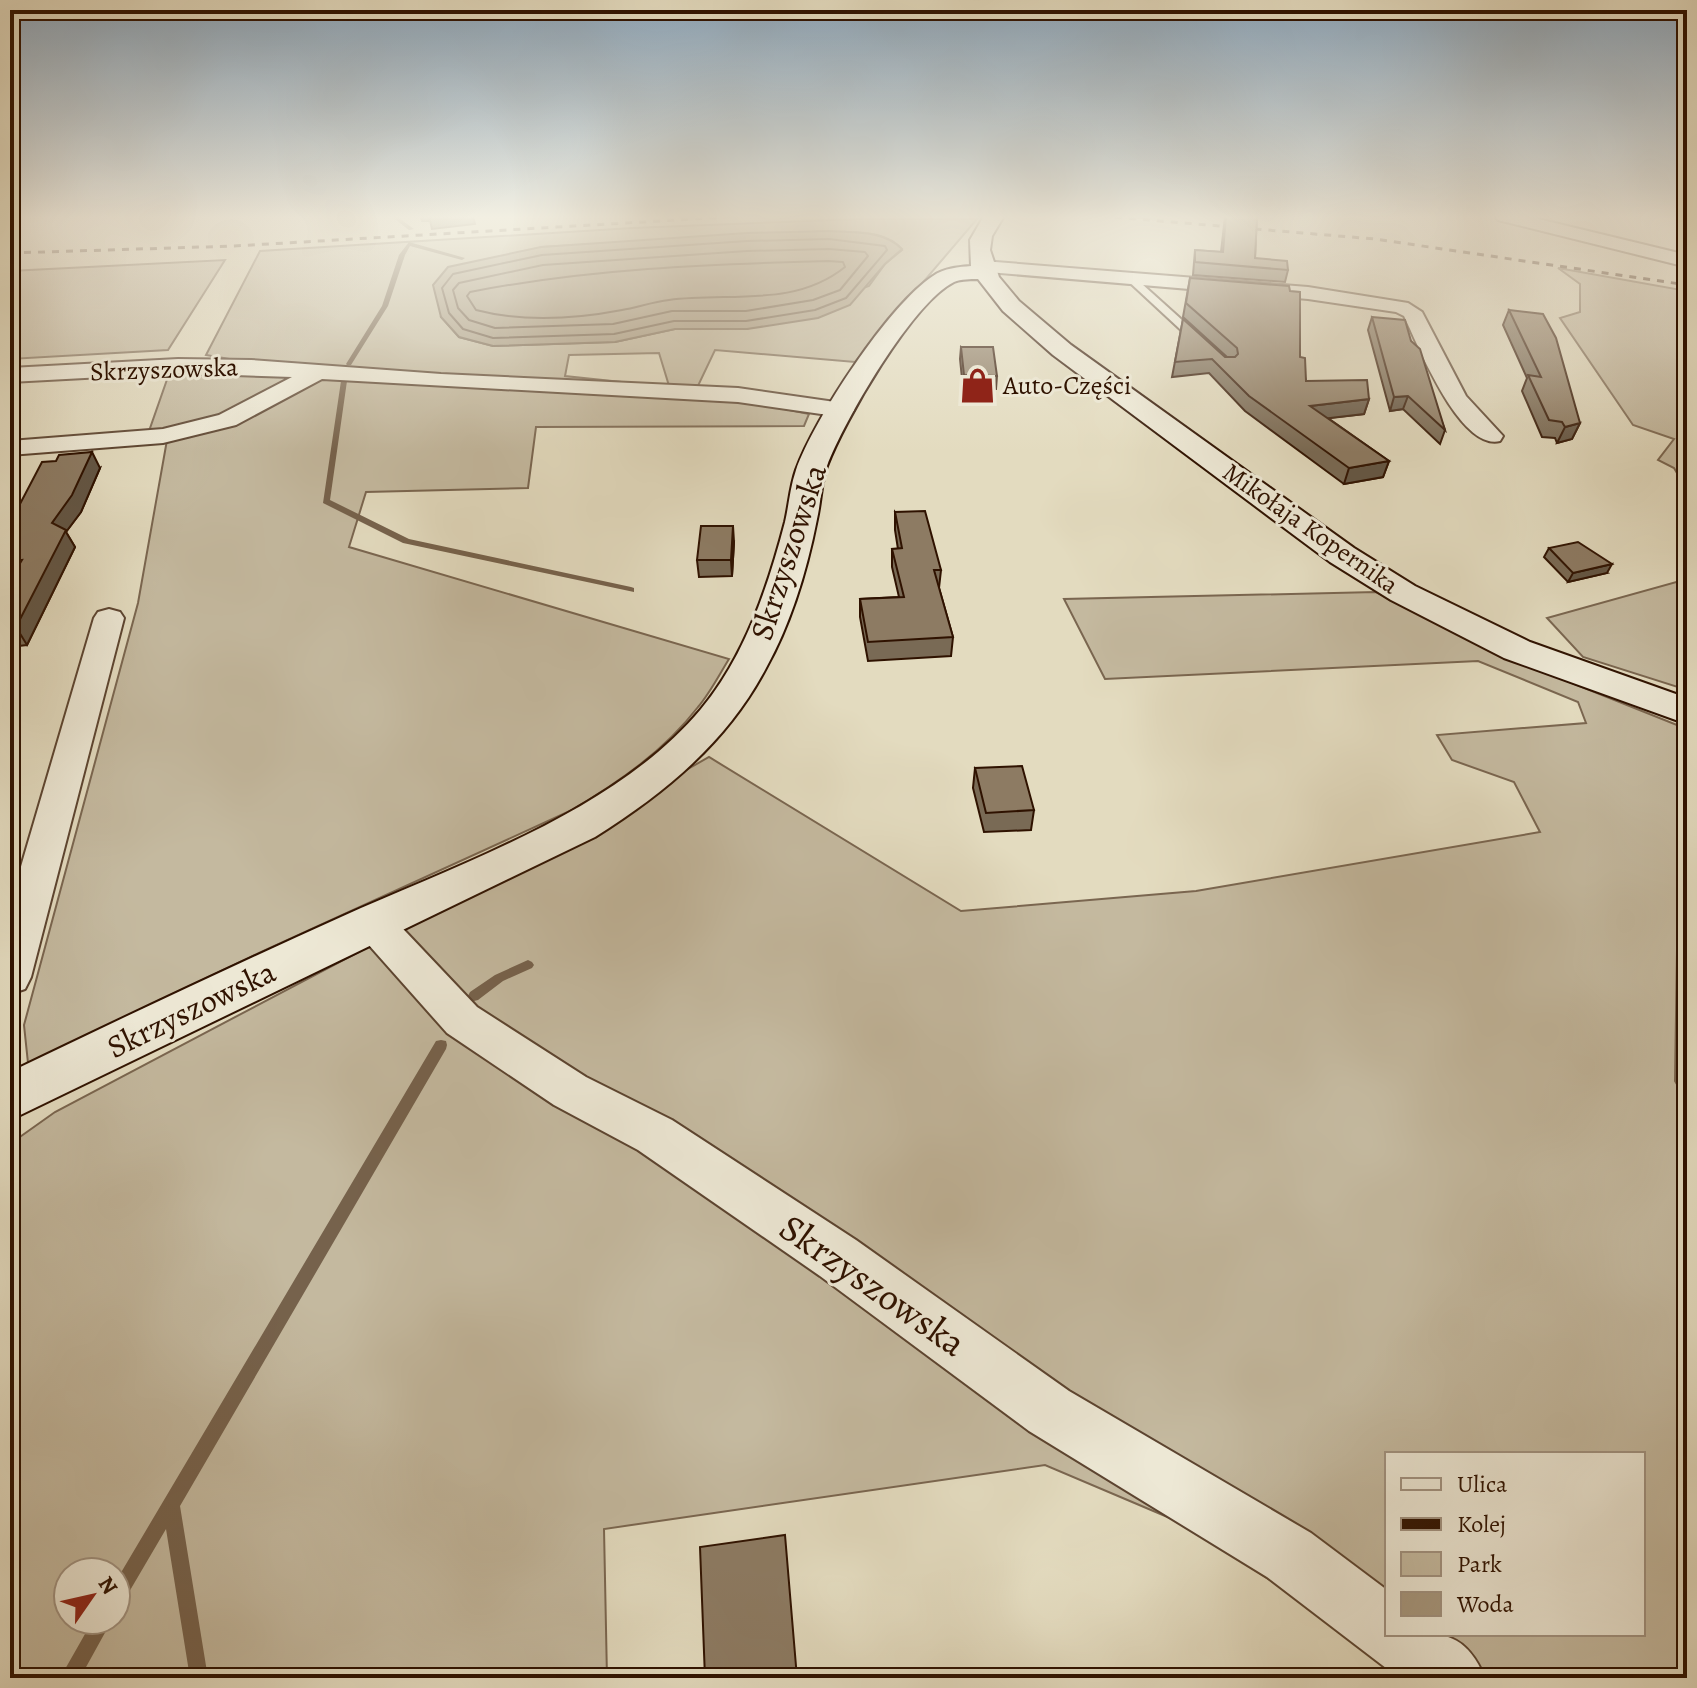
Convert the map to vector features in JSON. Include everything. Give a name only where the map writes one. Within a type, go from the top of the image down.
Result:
[{"type":"street","name":"Skrzyszowska","points":[[10,1097],[264,973],[592,819],[640,789],[672,764],[702,734],[747,669],[767,628],[801,522],[812,468],[842,410],[893,335],[927,295]]},
{"type":"street","name":"Mikołaja Kopernika","points":[[1005,295],[1020,314],[1050,340],[1353,563],[1479,633],[1687,712]]},
{"type":"street","points":[[1320,295],[1401,307],[1412,312],[1456,399],[1491,436]]},
{"type":"street","name":"Skrzyszowska","points":[[10,375],[178,366],[738,395],[842,410]]},
{"type":"street","name":"Skrzyszowska","points":[[10,448],[163,436],[227,420],[318,372]]},
{"type":"street","points":[[10,977],[109,618]]},
{"type":"street","name":"Skrzyszowska","points":[[374,924],[462,1020],[570,1091],[655,1135],[838,1258],[1049,1411],[1289,1555],[1385,1627]]},
{"type":"street","points":[[1397,1636],[1452,1678]]},
{"type":"lane","points":[[1149,295],[1206,347]]},
{"type":"green space","points":[[10,295],[203,295],[168,350],[10,359]]},
{"type":"green space","points":[[237,295],[473,295],[441,317],[459,337],[493,346],[615,342],[675,329],[747,329],[844,295],[912,295],[855,362],[715,350],[696,390],[670,389],[659,353],[569,355],[565,376],[621,382],[622,387],[253,363],[206,355]]},
{"type":"green space","points":[[1580,295],[1687,295],[1687,490],[1674,468],[1658,460],[1674,439],[1633,425],[1560,318],[1580,312]]},
{"type":"green space","points":[[170,371],[300,374],[220,419],[148,434]]},
{"type":"green space","points":[[322,378],[734,399],[809,414],[804,426],[536,427],[528,488],[366,492],[349,547],[729,659],[702,702],[671,738],[624,777],[572,810],[28,1063],[24,1025],[138,603],[167,440]]},
{"type":"green space","points":[[1687,579],[1687,690],[1583,657],[1547,618]]},
{"type":"green space","points":[[1376,592],[1494,652],[1687,729],[1687,818],[1679,820],[1675,1081],[1687,1101],[1687,1678],[1420,1678],[1184,1524],[1045,1465],[604,1529],[607,1678],[10,1678],[10,1144],[55,1112],[442,908],[709,757],[961,911],[1196,891],[1540,832],[1514,782],[1452,760],[1437,735],[1586,723],[1578,702],[1478,661],[1105,679],[1064,599]]},
{"type":"water","points":[[435,295],[859,295],[850,305],[818,318],[747,329],[675,329],[615,342],[493,346],[459,337],[441,317]]},
{"type":"building","points":[[1187,295],[1300,295],[1300,357],[1305,358],[1306,381],[1367,380],[1369,399],[1310,406],[1389,461],[1349,468],[1249,396],[1212,359],[1175,362],[1183,319],[1225,357],[1238,354],[1237,348],[1186,303]]},
{"type":"building","points":[[1509,310],[1543,314],[1556,338],[1580,423],[1565,427],[1562,422],[1549,420],[1528,375],[1541,377]]},
{"type":"building","points":[[1372,317],[1405,320],[1411,341],[1420,349],[1445,430],[1408,396],[1394,397]]},
{"type":"building","points":[[961,347],[993,347],[997,376],[964,375]]},
{"type":"building","points":[[92,452],[72,495],[52,523],[66,530],[16,627],[10,628],[10,580],[22,560],[10,561],[10,523],[42,462],[56,461],[59,455]]},
{"type":"building","points":[[925,511],[941,570],[934,570],[953,637],[868,642],[860,599],[904,597],[892,549],[902,548],[895,512]]},
{"type":"building","points":[[701,526],[733,526],[731,560],[697,560]]},
{"type":"building","points":[[1578,542],[1612,564],[1573,573],[1549,548]]},
{"type":"building","points":[[1022,766],[1034,810],[986,813],[975,768]]},
{"type":"building","points":[[785,1535],[797,1678],[705,1678],[700,1547]]},
{"type":"waterway","points":[[349,364],[389,295]]},
{"type":"waterway","points":[[344,381],[326,501],[406,541],[631,590]]},
{"type":"waterway","points":[[474,996],[499,978],[528,965]]},
{"type":"waterway","points":[[132,1571],[441,1045]]},
{"type":"waterway","points":[[171,1505],[199,1678]]},
{"type":"waterway","points":[[69,1678],[94,1636]]},
{"type":"place","name":"Auto-Części","points":[[977,385]]}]
